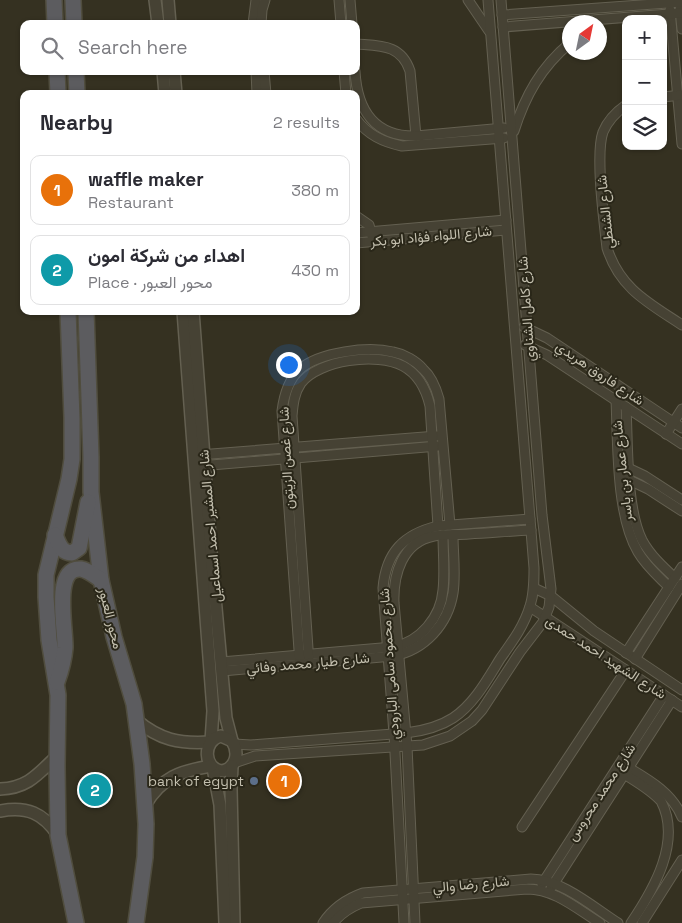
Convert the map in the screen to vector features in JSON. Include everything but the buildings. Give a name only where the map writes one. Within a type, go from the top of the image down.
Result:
[{"type":"highway","points":[[54,0],[55,20]]},
{"type":"highway","points":[[73,0],[74,20]]},
{"type":"highway","points":[[57,75],[58,90]]},
{"type":"highway","points":[[76,75],[77,90]]},
{"type":"highway","points":[[68,315],[72,459],[46,576],[46,597],[48,640],[56,683],[58,835],[74,919]]},
{"type":"highway","name":"محور العبور","points":[[86,315],[91,492],[101,580],[112,630],[134,704],[145,805],[145,857],[136,923]]},
{"type":"highway","points":[[55,535],[60,548],[64,551],[72,553],[79,548],[91,492]]},
{"type":"highway","points":[[56,683],[64,659],[63,594],[65,579],[68,573],[80,569],[101,580]]},
{"type":"street","points":[[155,0],[158,20]]},
{"type":"street","points":[[168,0],[170,20]]},
{"type":"street","points":[[254,20],[256,0]]},
{"type":"street","points":[[261,20],[265,0]]},
{"type":"street","points":[[339,0],[340,20]]},
{"type":"street","points":[[350,0],[352,20]]},
{"type":"street","points":[[468,0],[491,35]]},
{"type":"street","name":"شارع كامل الشناوي","points":[[233,742],[251,745],[406,733],[425,730],[442,724],[470,704],[514,640],[530,607],[534,588],[531,530],[488,0]]},
{"type":"street","name":"شارع كامل الشناوي","points":[[233,764],[255,756],[407,746],[437,741],[456,733],[472,721],[485,706],[545,617],[551,596],[550,579],[542,515],[501,0]]},
{"type":"street","points":[[670,2],[680,95],[682,144]]},
{"type":"street","points":[[502,15],[584,4],[681,2],[682,28]]},
{"type":"street","points":[[607,20],[681,13]]},
{"type":"street","points":[[503,27],[562,22]]},
{"type":"street","points":[[360,44],[391,48],[398,52],[408,64],[416,136]]},
{"type":"street","points":[[360,124],[374,136],[387,143],[402,146],[512,137],[525,100],[534,82],[546,66],[562,51]]},
{"type":"street","points":[[163,75],[164,90]]},
{"type":"street","points":[[174,75],[176,90]]},
{"type":"street","points":[[256,75],[257,90]]},
{"type":"street","points":[[264,75],[266,90]]},
{"type":"street","points":[[344,75],[346,90]]},
{"type":"street","points":[[355,75],[357,90]]},
{"type":"street","points":[[667,97],[680,95]]},
{"type":"street","points":[[360,101],[371,119],[381,128],[393,134],[406,137],[511,127]]},
{"type":"street","name":"شارع الشنطي","points":[[622,108],[609,120],[600,143],[607,248],[614,267],[625,284],[682,325]]},
{"type":"street","points":[[360,218],[367,222],[372,237]]},
{"type":"street","name":"شارع اللواء فؤاد ابو بكر","points":[[360,242],[372,237],[506,225]]},
{"type":"street","name":"شارع اللواء فؤاد ابو بكر","points":[[360,234],[372,237]]},
{"type":"street","name":"شارع المشير احمد اسماعيل","points":[[183,315],[226,718],[233,742]]},
{"type":"street","name":"شارع المشير احمد اسماعيل","points":[[193,315],[213,711],[211,741]]},
{"type":"street","name":"شارع فاروق هريدي","points":[[514,324],[547,338],[680,426]]},
{"type":"street","name":"شارع فاروق هريدي","points":[[515,342],[529,346],[552,358],[682,444]]},
{"type":"street","name":"شارع غصن الزيتون","points":[[304,659],[288,448],[296,391],[308,376],[334,359],[382,350],[408,357],[419,365],[428,375],[439,399],[450,525]]},
{"type":"street","name":"شارع غصن الزيتون","points":[[334,359],[350,361],[381,360],[403,366],[422,383],[430,406],[438,526]]},
{"type":"street","name":"شارع عمار بن ياسر","points":[[616,400],[623,510],[634,544],[643,560],[669,587]]},
{"type":"street","name":"شارع عمار بن ياسر","points":[[626,407],[634,518],[642,539],[652,555],[678,581]]},
{"type":"street","points":[[670,436],[680,426],[682,409]]},
{"type":"street","points":[[199,461],[288,448],[443,435]]},
{"type":"street","points":[[199,461],[289,459],[443,446]]},
{"type":"street","points":[[620,465],[645,476],[682,500]]},
{"type":"street","points":[[620,476],[648,488],[682,511]]},
{"type":"street","name":"شارع محمود سامى البارودي","points":[[404,923],[395,746],[383,588],[384,574],[388,562],[395,551],[403,541],[414,534],[438,526],[530,519]]},
{"type":"street","name":"شارع محمود سامى البارودي","points":[[415,923],[407,746],[394,594],[398,568],[407,551],[428,538],[443,535],[531,530]]},
{"type":"street","name":"شارع طيار محمد وفائي","points":[[398,651],[425,630],[432,622],[441,602],[443,590],[443,535]]},
{"type":"street","name":"شارع طيار محمد وفائي","points":[[221,666],[411,651],[432,636],[446,616],[451,604],[454,578],[453,535]]},
{"type":"street","points":[[634,658],[678,581],[682,567]]},
{"type":"street","points":[[626,653],[669,587],[678,581]]},
{"type":"street","name":"شارع الشهيد احمد حمدى","points":[[534,588],[551,596],[583,623],[682,690]]},
{"type":"street","points":[[441,602],[451,604]]},
{"type":"street","name":"شارع الشهيد احمد حمدى","points":[[530,607],[682,707]]},
{"type":"street","points":[[522,827],[626,670]]},
{"type":"street","name":"شارع محمد محروس","points":[[538,890],[668,698]]},
{"type":"street","points":[[136,720],[152,732],[169,739],[192,743],[211,741],[222,736],[233,742],[236,751],[231,782],[227,838],[225,923]]},
{"type":"street","points":[[211,741],[207,756],[220,796],[227,838],[234,923]]},
{"type":"street","points":[[0,789],[12,789],[25,784],[36,777],[57,756]]},
{"type":"street","points":[[145,805],[156,790],[170,778],[187,770],[212,767],[224,771],[233,764]]},
{"type":"street","points":[[622,768],[660,788],[670,797],[682,817]]},
{"type":"street","points":[[622,768],[662,802],[674,823],[675,835],[675,847],[668,868],[631,923]]},
{"type":"street","name":"شارع محمد محروس","points":[[548,892],[622,768]]},
{"type":"street","points":[[0,811],[14,808],[27,810],[40,816],[50,824],[58,835]]},
{"type":"street","points":[[400,832],[412,831]]},
{"type":"street","points":[[642,923],[682,860]]},
{"type":"street","name":"شارع رضا والي","points":[[323,923],[340,904],[351,897],[363,893],[403,894],[531,879],[554,883],[618,923]]},
{"type":"street","name":"شارع رضا والي","points":[[414,893],[538,890],[548,892],[600,923]]},
{"type":"street","name":"شارع رضا والي","points":[[333,923],[340,915],[361,903],[403,894]]},
{"type":"place","name":"bank of egypt","points":[[254,781]]},
{"type":"place","name":"waffle maker","points":[[284,781]]},
{"type":"place","name":"اهداء من شركة امون","points":[[95,790]]}]
